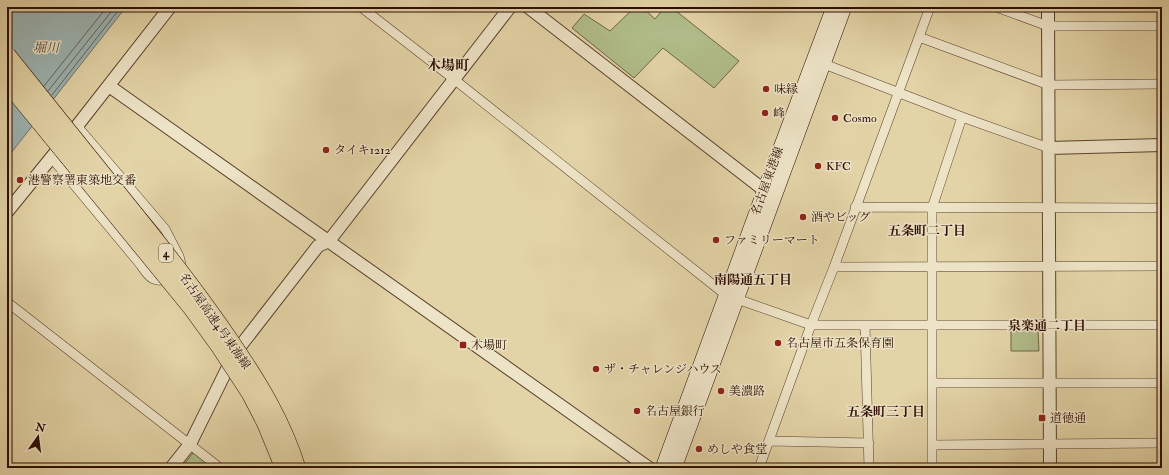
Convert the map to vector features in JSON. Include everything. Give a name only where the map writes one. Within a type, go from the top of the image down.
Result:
[{"type":"highway","name":"名古屋高速4号東海線","points":[[7,55],[159,244],[211,312],[256,378],[275,413],[297,468]]},
{"type":"highway","name":"名古屋高速4号東海線","points":[[7,82],[191,307],[220,347],[250,393],[265,422],[284,468]]},
{"type":"main road","name":"名古屋東港線","points":[[675,468],[732,297],[770,193],[833,7]]},
{"type":"main road","name":"名古屋東港線","points":[[770,193],[824,64],[845,7]]},
{"type":"main road","name":"名古屋東港線","points":[[662,468],[732,297]]},
{"type":"street","points":[[7,212],[109,86],[170,7]]},
{"type":"street","points":[[362,7],[732,297],[811,325],[1162,325]]},
{"type":"street","points":[[171,468],[190,444],[234,356],[318,246],[329,242],[510,7]]},
{"type":"street","points":[[528,7],[770,193]]},
{"type":"street","points":[[759,468],[930,7]]},
{"type":"street","points":[[996,7],[1048,26],[1162,26]]},
{"type":"street","points":[[1048,7],[1050,468]]},
{"type":"street","points":[[919,37],[1049,85],[1162,84]]},
{"type":"street","points":[[824,64],[962,117],[1049,148],[1162,145]]},
{"type":"street","points":[[109,86],[649,468]]},
{"type":"street","points":[[932,468],[932,208],[962,117]]},
{"type":"street","points":[[52,157],[150,278],[161,281],[174,275],[181,264],[179,256],[165,229],[77,126]]},
{"type":"street","points":[[855,207],[1162,208]]},
{"type":"street","points":[[133,226],[163,259],[174,275],[206,311],[234,356]]},
{"type":"street","points":[[834,267],[1162,266]]},
{"type":"street","points":[[7,302],[220,468]]},
{"type":"street","points":[[865,325],[869,468]]},
{"type":"street","points":[[932,383],[1162,384]]},
{"type":"street","points":[[769,441],[869,443]]},
{"type":"street","points":[[932,445],[1162,443]]},
{"type":"green space","points":[[635,7],[642,7],[655,19],[665,7],[671,7],[739,61],[714,88],[663,48],[634,78],[572,28],[584,14],[610,31]]},
{"type":"green space","points":[[1038,330],[1039,351],[1011,351],[1011,331]]},
{"type":"green space","points":[[196,452],[216,468],[181,468],[193,453]]},
{"type":"water","name":"堀川","points":[[7,7],[126,7],[7,158]]},
{"type":"place","name":"味縁","points":[[766,89]]},
{"type":"place","name":"峰","points":[[765,113]]},
{"type":"place","name":"Cosmo","points":[[835,118]]},
{"type":"place","name":"タイキ1212","points":[[326,150]]},
{"type":"place","name":"KFC","points":[[818,166]]},
{"type":"place","name":"港警察署東築地交番","points":[[20,180]]},
{"type":"place","name":"酒やビッグ","points":[[803,217]]},
{"type":"place","name":"ファミリーマート","points":[[716,240]]},
{"type":"place","name":"名古屋市五条保育園","points":[[778,343]]},
{"type":"place","name":"木場町","points":[[463,345]]},
{"type":"place","name":"ザ・チャレンジハウス","points":[[596,369]]},
{"type":"place","name":"美濃路","points":[[721,391]]},
{"type":"place","name":"名古屋銀行","points":[[637,411]]},
{"type":"place","name":"道徳通","points":[[1042,418]]},
{"type":"place","name":"めしや食堂","points":[[699,449]]},
{"type":"district","name":"木場町","points":[[448,65]]},
{"type":"district","name":"五条町二丁目","points":[[927,230]]},
{"type":"district","name":"南陽通五丁目","points":[[753,279]]},
{"type":"district","name":"泉楽通二丁目","points":[[1047,325]]},
{"type":"district","name":"五条町三丁目","points":[[886,411]]}]
